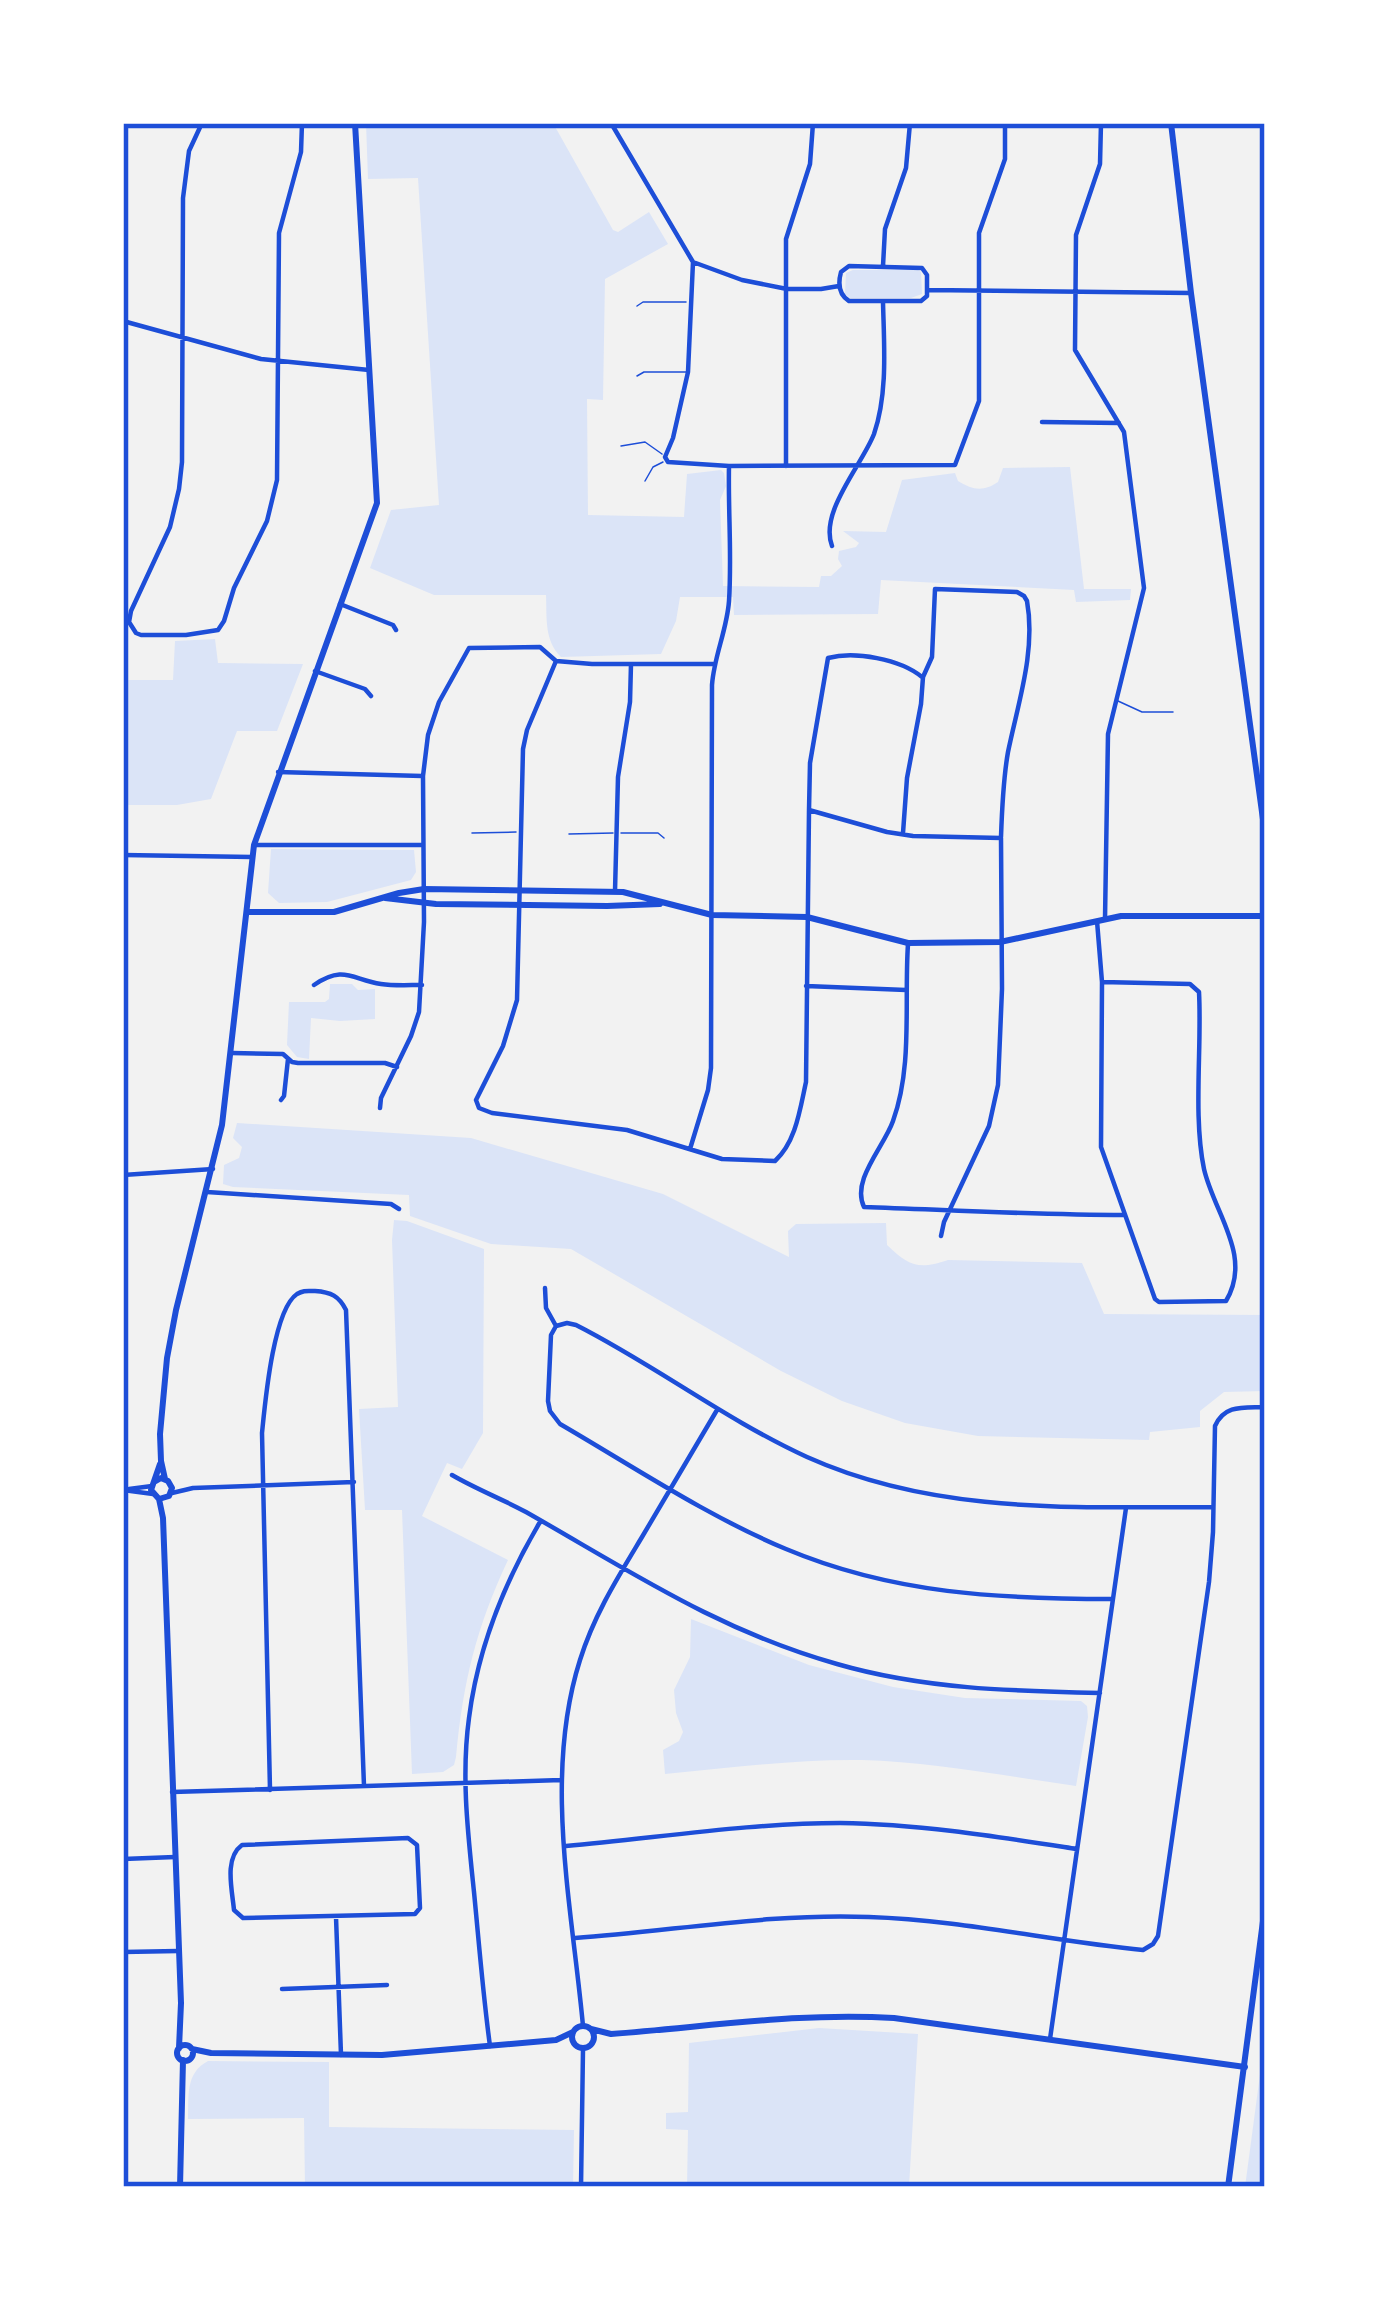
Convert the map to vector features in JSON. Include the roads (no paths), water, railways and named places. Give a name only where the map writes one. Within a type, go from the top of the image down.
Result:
[{"type":"street","points":[[202,123],[190,151],[183,198],[179,489],[170,527],[133,605],[130,622],[141,635],[218,630],[272,506],[278,463],[280,233],[301,152],[302,123]]},
{"type":"street","points":[[356,123],[377,503],[254,845],[222,1125],[176,1310],[162,1410],[181,2026],[178,2054],[382,2055],[556,2040],[583,2049]]},
{"type":"street","points":[[611,123],[693,262],[688,372],[666,459],[729,466],[955,465],[979,401],[979,233],[1005,159],[1006,123]]},
{"type":"street","points":[[786,466],[787,232],[810,164],[813,123]]},
{"type":"street","points":[[883,266],[885,229],[906,168],[910,123]]},
{"type":"street","points":[[1101,123],[1100,164],[1076,235],[1076,355],[1124,432],[1144,588],[1114,700],[1106,754],[1101,919],[1101,1147],[1155,1299],[1226,1301],[1235,1279],[1235,1262],[1202,1154],[1199,992],[1190,984],[1102,982]]},
{"type":"street","points":[[1171,123],[1265,834]]},
{"type":"street","points":[[693,262],[742,280],[788,289],[839,286]]},
{"type":"street","points":[[883,266],[922,268],[928,290],[921,301],[849,301],[839,286],[844,268],[883,266]]},
{"type":"street","points":[[928,290],[1191,293]]},
{"type":"street","points":[[832,546],[829,538],[839,498],[868,448],[881,410],[883,302]]},
{"type":"street","points":[[123,321],[279,362],[369,370]]},
{"type":"street","points":[[1042,422],[1119,423]]},
{"type":"street","points":[[690,1149],[711,1068],[713,664],[729,602],[729,466]]},
{"type":"street","points":[[903,833],[922,677],[932,656],[935,589],[1017,592],[1029,609],[1028,641],[1007,756],[1001,838],[1001,1063],[989,1126],[941,1237]]},
{"type":"street","points":[[340,604],[396,630]]},
{"type":"street","points":[[380,1108],[418,1012],[422,985],[423,776],[428,734],[439,701],[469,648],[540,646],[556,661],[713,664]]},
{"type":"street","points":[[556,661],[523,749],[517,1000],[503,1046],[476,1100],[481,1110],[614,1127],[722,1159],[776,1161],[795,1126],[806,1082],[810,763],[828,658],[881,660],[922,677]]},
{"type":"street","points":[[615,891],[619,758],[630,702],[631,664]]},
{"type":"street","points":[[315,671],[365,689],[371,696]]},
{"type":"street","points":[[278,772],[423,776]]},
{"type":"street","points":[[809,810],[886,832],[1001,838]]},
{"type":"street","points":[[254,845],[424,845]]},
{"type":"street","points":[[123,855],[252,857]]},
{"type":"street","points":[[247,912],[323,913],[424,890],[615,891],[712,915],[807,917],[908,943],[1000,942],[1121,916],[1265,916]]},
{"type":"street","points":[[386,898],[423,904],[663,904]]},
{"type":"street","points":[[908,943],[900,1096],[888,1135],[864,1177],[863,1207],[1124,1215]]},
{"type":"street","points":[[314,985],[328,975],[345,974],[385,985],[422,985]]},
{"type":"street","points":[[806,986],[906,990]]},
{"type":"street","points":[[231,1052],[278,1054],[298,1063],[397,1067]]},
{"type":"street","points":[[281,1100],[288,1059]]},
{"type":"street","points":[[123,1175],[212,1168]]},
{"type":"street","points":[[207,1192],[386,1203],[400,1209]]},
{"type":"street","points":[[545,1288],[546,1308],[556,1326]]},
{"type":"street","points":[[270,1790],[262,1486],[266,1392],[288,1304],[306,1291],[334,1295],[346,1310],[364,1786]]},
{"type":"street","points":[[556,1326],[567,1323],[588,1331],[809,1458],[910,1491],[995,1504],[1213,1507]]},
{"type":"street","points":[[556,1326],[549,1344],[548,1401],[560,1424],[789,1551],[911,1586],[988,1597],[1113,1599]]},
{"type":"street","points":[[575,1938],[765,1920],[870,1916],[1143,1950],[1153,1944],[1158,1936],[1209,1582],[1215,1426],[1232,1408],[1265,1407]]},
{"type":"street","points":[[593,2043],[595,2036],[587,2027],[566,1846],[561,1780],[564,1732],[580,1660],[603,1605],[718,1409]]},
{"type":"street","points":[[452,1475],[697,1611],[841,1666],[953,1687],[1100,1693]]},
{"type":"street","points":[[123,1490],[354,1482]]},
{"type":"street","points":[[1050,2039],[1126,1508]]},
{"type":"street","points":[[490,2046],[468,1834],[469,1718],[484,1646],[508,1581],[541,1521]]},
{"type":"street","points":[[172,1792],[561,1780]]},
{"type":"street","points":[[566,1846],[836,1823],[916,1827],[1077,1849]]},
{"type":"street","points":[[408,1838],[415,1842],[417,1912],[336,1916],[239,1916],[234,1910],[234,1851],[242,1845],[408,1838]]},
{"type":"street","points":[[123,1859],[175,1857]]},
{"type":"street","points":[[1228,2187],[1265,1906]]},
{"type":"street","points":[[336,1916],[341,2055]]},
{"type":"street","points":[[123,1952],[178,1951]]},
{"type":"street","points":[[282,1988],[387,1985]]},
{"type":"street","points":[[583,2049],[611,2035],[794,2017],[857,2016],[1245,2067]]},
{"type":"street","points":[[180,2187],[189,2053],[181,2026]]},
{"type":"street","points":[[556,2040],[587,2027],[611,2035]]},
{"type":"street","points":[[573,2032],[574,2044]]},
{"type":"street","points":[[581,2187],[583,2049]]},
{"type":"lane","points":[[637,306],[691,302]]},
{"type":"lane","points":[[637,376],[688,372]]},
{"type":"lane","points":[[621,446],[645,442],[666,459],[652,467],[645,481]]},
{"type":"lane","points":[[1114,700],[1142,712],[1173,712]]},
{"type":"lane","points":[[472,833],[520,832]]},
{"type":"lane","points":[[569,834],[658,833],[664,838]]}]
